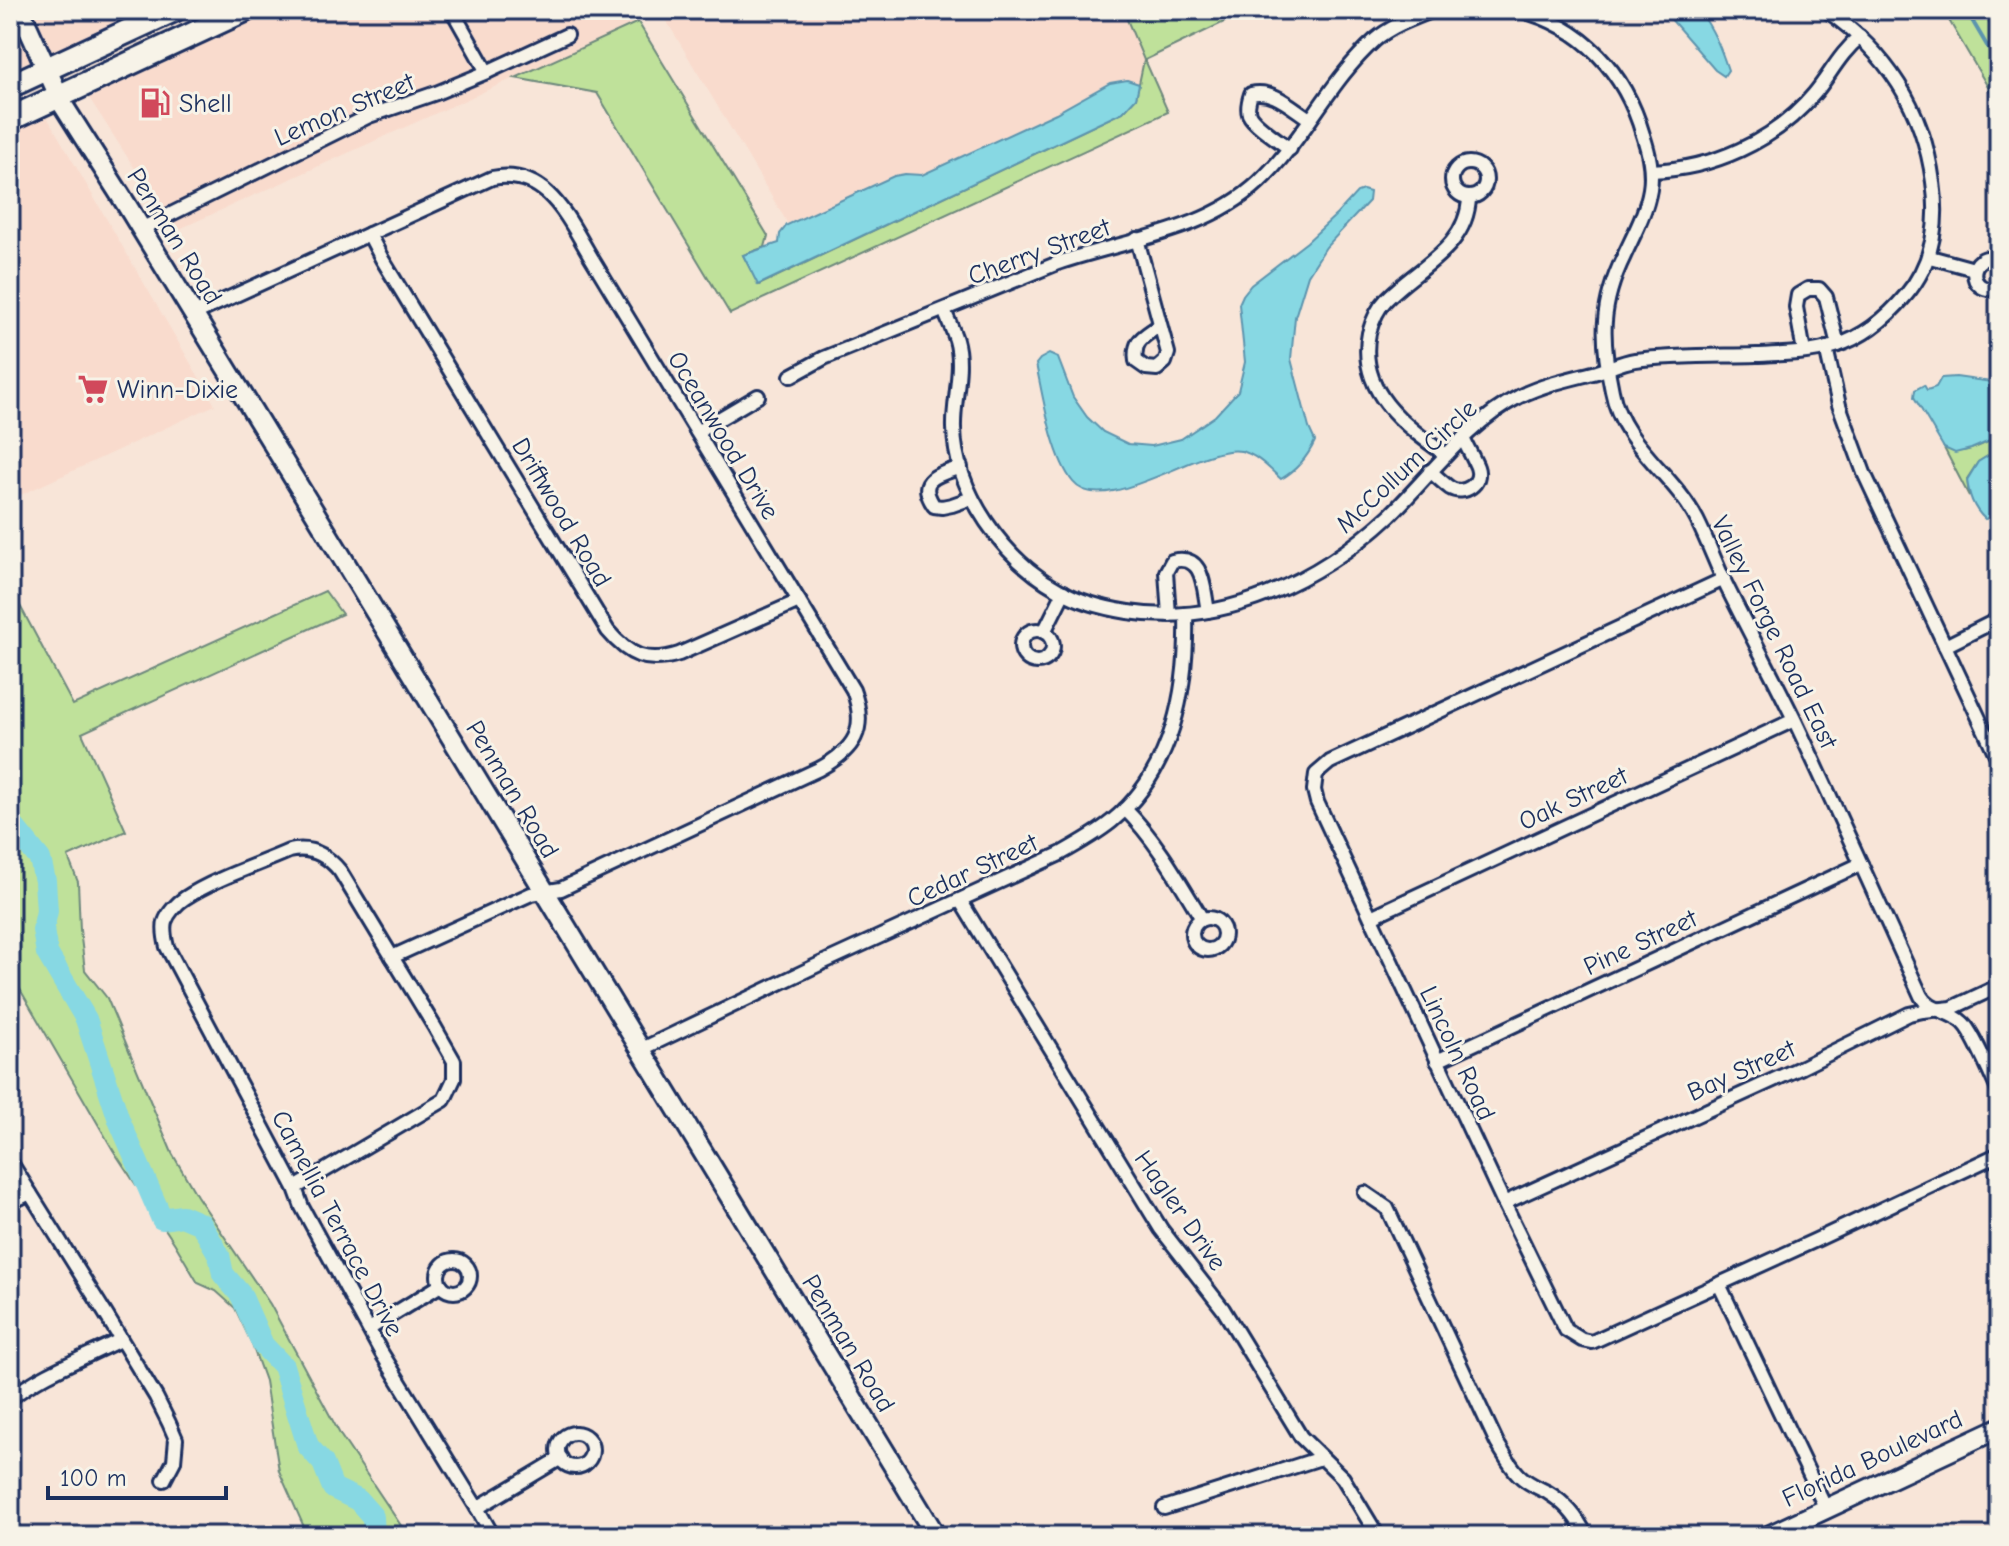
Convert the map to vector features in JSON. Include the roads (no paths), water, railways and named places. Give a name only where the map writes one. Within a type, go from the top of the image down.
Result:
[{"type":"highway","points":[[10,86],[174,10]]},
{"type":"highway","points":[[10,119],[232,13]]},
{"type":"street","name":"Penman Road","points":[[20,10],[58,97],[194,314],[936,1536]]},
{"type":"street","points":[[452,10],[487,72]]},
{"type":"street","name":"Cherry Street","points":[[791,376],[824,358],[1058,263],[1180,228],[1222,209],[1258,183],[1290,149],[1345,71],[1376,39],[1406,21],[1434,10]]},
{"type":"street","points":[[1518,10],[1536,12],[1563,27],[1601,57],[1630,99],[1639,121],[1651,171],[1712,161],[1744,149],[1773,131],[1812,96],[1841,55],[1860,37]]},
{"type":"street","name":"McCollum Circle","points":[[944,310],[957,342],[959,372],[954,402],[954,434],[961,467],[972,498],[995,534],[1020,562],[1064,592],[1109,609],[1169,615],[1246,603],[1299,580],[1341,555],[1394,510],[1463,438],[1517,398],[1569,377],[1633,360],[1804,352],[1832,347],[1869,330],[1887,316],[1910,291],[1930,257],[1935,192],[1928,150],[1904,92],[1881,58],[1846,24],[1826,10]]},
{"type":"street","name":"Lemon Street","points":[[141,229],[369,116],[436,93],[567,35]]},
{"type":"street","points":[[1290,149],[1249,113],[1251,94],[1269,93],[1310,119]]},
{"type":"street","name":"Valley Forge Road East","points":[[1651,171],[1650,188],[1641,220],[1615,276],[1604,320],[1607,368],[1621,420],[1642,451],[1686,501],[1794,720],[1926,1005],[1966,1024],[1999,1092]]},
{"type":"street","name":"Oceanwood Drive","points":[[369,234],[503,175],[522,177],[536,183],[554,198],[853,690],[860,717],[857,733],[853,743],[838,759],[561,889],[545,893]]},
{"type":"street","points":[[1446,455],[1414,432],[1382,398],[1368,369],[1366,347],[1371,326],[1383,302],[1440,256],[1457,235],[1469,210],[1469,198]]},
{"type":"street","points":[[194,314],[369,234]]},
{"type":"street","name":"Driftwood Road","points":[[369,234],[608,631],[626,650],[636,655],[663,659],[799,601]]},
{"type":"street","points":[[1137,239],[1160,325]]},
{"type":"street","points":[[1930,257],[1974,269]]},
{"type":"street","points":[[1999,259],[1986,257],[1974,269],[1975,279],[1981,288],[1999,288]]},
{"type":"street","points":[[1804,352],[1796,307],[1798,295],[1808,289],[1819,289],[1826,297],[1839,405],[1864,473],[1999,761]]},
{"type":"street","points":[[697,432],[758,396]]},
{"type":"street","points":[[1430,471],[1452,489],[1466,490],[1473,486],[1478,478],[1477,468],[1463,438]]},
{"type":"street","points":[[961,467],[929,481],[926,489],[929,498],[934,506],[942,507],[972,498]]},
{"type":"street","points":[[1169,615],[1166,572],[1172,561],[1180,559],[1190,560],[1196,565],[1208,611]]},
{"type":"street","name":"Lincoln Road","points":[[1719,1284],[1592,1342],[1566,1330],[1437,1061],[1314,790],[1316,774],[1330,762],[1724,579]]},
{"type":"street","points":[[1044,632],[1064,592]]},
{"type":"street","name":"Cedar Street","points":[[640,1050],[1060,854],[1111,822],[1140,792],[1157,764],[1176,720],[1186,664],[1186,614]]},
{"type":"street","points":[[1945,646],[1999,619]]},
{"type":"street","name":"Oak Street","points":[[1371,917],[1794,720]]},
{"type":"street","points":[[1125,809],[1162,854],[1202,919]]},
{"type":"street","name":"Camellia Terrace Drive","points":[[392,957],[340,871],[333,863],[310,850],[289,851],[214,883],[183,899],[165,922],[164,934],[173,960],[295,1188],[302,1207],[369,1329],[493,1536]]},
{"type":"street","name":"Pine Street","points":[[1437,1061],[1861,864]]},
{"type":"street","points":[[295,1188],[444,1100],[454,1079],[455,1067],[450,1053],[392,957],[531,894],[545,893]]},
{"type":"street","name":"Hagler Drive","points":[[960,900],[1161,1229],[1211,1292],[1301,1437],[1343,1478],[1378,1536]]},
{"type":"street","name":"Bay Street","points":[[1504,1203],[1802,1067],[1909,1014],[1952,1008],[1999,986]]},
{"type":"street","points":[[1826,1509],[1719,1284],[1999,1154]]},
{"type":"street","points":[[10,1161],[156,1397],[176,1439],[174,1461],[164,1480]]},
{"type":"street","points":[[10,1203],[30,1193]]},
{"type":"street","points":[[1365,1193],[1387,1208],[1510,1465],[1531,1485],[1564,1505],[1586,1536]]},
{"type":"street","points":[[369,1329],[441,1285]]},
{"type":"street","points":[[10,1399],[42,1379],[120,1340]]},
{"type":"street","name":"Florida Boulevard","points":[[1768,1536],[1999,1428]]},
{"type":"street","points":[[477,1508],[561,1458]]},
{"type":"street","points":[[1164,1508],[1321,1458]]},
{"type":"water","points":[[1663,10],[1699,10],[1722,53],[1728,70],[1724,76],[1715,70]]},
{"type":"water","points":[[1127,80],[1139,84],[1136,98],[1123,112],[758,285],[743,255],[779,243],[780,234],[787,225],[894,176],[922,175],[1056,113],[1110,83]]},
{"type":"water","points":[[1357,192],[1370,192],[1369,201],[1326,247],[1308,275],[1295,317],[1291,359],[1315,441],[1297,468],[1281,479],[1252,455],[1241,451],[1224,452],[1107,492],[1087,491],[1073,482],[1059,457],[1049,426],[1036,364],[1040,359],[1049,354],[1058,358],[1073,397],[1103,432],[1128,444],[1152,446],[1181,439],[1215,416],[1238,391],[1245,362],[1239,304],[1243,295],[1251,285],[1307,242]]},
{"type":"water","points":[[1941,378],[1999,383],[1999,437],[1955,453],[1944,448],[1914,397],[1915,390],[1924,385],[1927,390],[1936,387]]},
{"type":"water","points":[[1999,449],[1999,509],[1994,516],[1985,519],[1972,501],[1967,480],[1978,462]]},
{"type":"waterway","points":[[1966,10],[1999,66]]},
{"type":"waterway","points":[[10,822],[40,859],[45,881],[47,911],[43,930],[47,953],[86,1019],[119,1120],[162,1219],[182,1216],[201,1224],[219,1255],[223,1274],[241,1295],[263,1345],[283,1366],[308,1446],[323,1463],[333,1488],[358,1500],[373,1517],[374,1536]]},
{"type":"place","name":"Shell","points":[[155,103]]},
{"type":"place","name":"Winn-Dixie","points":[[93,389]]}]
